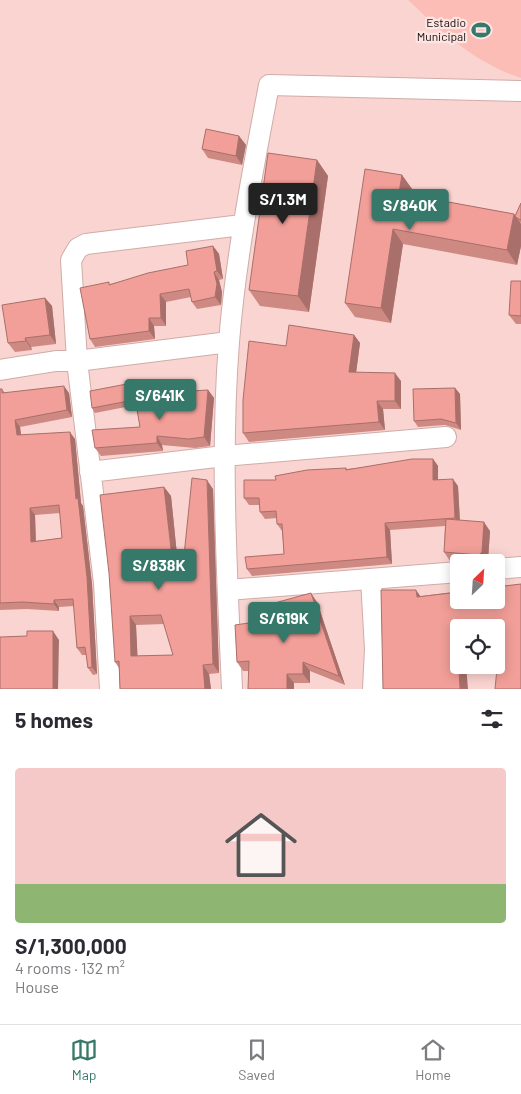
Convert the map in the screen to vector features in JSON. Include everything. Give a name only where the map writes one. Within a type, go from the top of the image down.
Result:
[{"type":"street","points":[[232,689],[224,456],[229,342],[242,225],[269,84],[521,91]]},
{"type":"street","points":[[110,689],[104,583],[77,361],[71,260],[78,248],[86,244],[242,225]]},
{"type":"street","points":[[0,370],[56,361],[77,361],[229,342]]},
{"type":"street","points":[[90,472],[224,456],[446,437]]},
{"type":"street","points":[[505,568],[521,567]]},
{"type":"street","points":[[228,590],[450,573]]},
{"type":"street","points":[[371,579],[376,649],[373,689]]},
{"type":"shaded area","name":"Estadio Municipal","points":[[408,0],[521,0],[521,78],[504,72],[460,46]]},
{"type":"building","points":[[206,129],[239,136],[236,156],[202,149]]},
{"type":"building","points":[[268,153],[317,160],[298,296],[249,290]]},
{"type":"building","points":[[365,169],[402,175],[399,193],[514,214],[507,250],[393,229],[381,308],[345,303]]},
{"type":"building","points":[[521,203],[521,220],[515,216]]},
{"type":"building","points":[[213,246],[217,271],[214,272],[217,284],[215,297],[192,302],[189,289],[160,294],[161,318],[149,318],[149,331],[90,339],[80,288],[109,282],[109,285],[148,273],[188,265],[186,251]]},
{"type":"building","points":[[511,281],[521,281],[521,316],[509,315]]},
{"type":"building","points":[[45,298],[50,335],[25,338],[26,341],[8,343],[2,305]]},
{"type":"building","points":[[289,325],[354,335],[349,372],[395,373],[395,401],[377,401],[379,422],[243,433],[243,400],[249,341],[286,346]]},
{"type":"building","points":[[132,383],[134,400],[92,408],[90,391]]},
{"type":"building","points":[[64,386],[67,410],[15,420],[17,435],[70,432],[76,499],[78,498],[87,577],[92,667],[88,668],[85,647],[77,648],[73,599],[54,600],[54,604],[0,603],[0,389],[2,389],[2,393]],"holes":[[[59,505],[62,538],[31,542],[30,508]]]},
{"type":"building","points":[[455,388],[456,423],[441,419],[414,421],[413,389]]},
{"type":"building","points":[[208,390],[204,437],[189,439],[157,436],[157,443],[95,448],[92,430],[140,427],[135,398],[159,394],[159,398],[191,391]]},
{"type":"building","points":[[412,459],[433,459],[433,480],[453,479],[455,518],[385,523],[387,557],[247,569],[245,557],[284,554],[282,524],[277,524],[276,511],[260,512],[259,498],[244,498],[244,480],[276,480],[275,476],[307,470],[346,468],[346,470]]},
{"type":"building","points":[[192,478],[207,480],[213,664],[203,665],[205,689],[120,689],[119,661],[115,662],[109,573],[100,495],[164,487],[174,575],[182,575]],"holes":[[[161,615],[173,655],[131,656],[130,616]]]},
{"type":"building","points":[[446,519],[484,522],[482,552],[480,554],[444,552]]},
{"type":"building","points":[[521,584],[521,689],[495,689],[496,674],[505,674],[505,619],[450,619],[450,674],[459,674],[460,689],[383,689],[381,590],[416,590],[417,597],[450,593],[450,609],[505,609],[505,586]]},
{"type":"building","points":[[311,593],[339,676],[303,662],[303,674],[287,674],[287,689],[248,689],[249,661],[237,662],[235,625],[276,619],[271,604]]},
{"type":"building","points":[[27,631],[53,631],[53,689],[0,689],[0,637],[27,636]]},
{"type":"place","name":"Estadio Municipal","points":[[481,30]]}]
